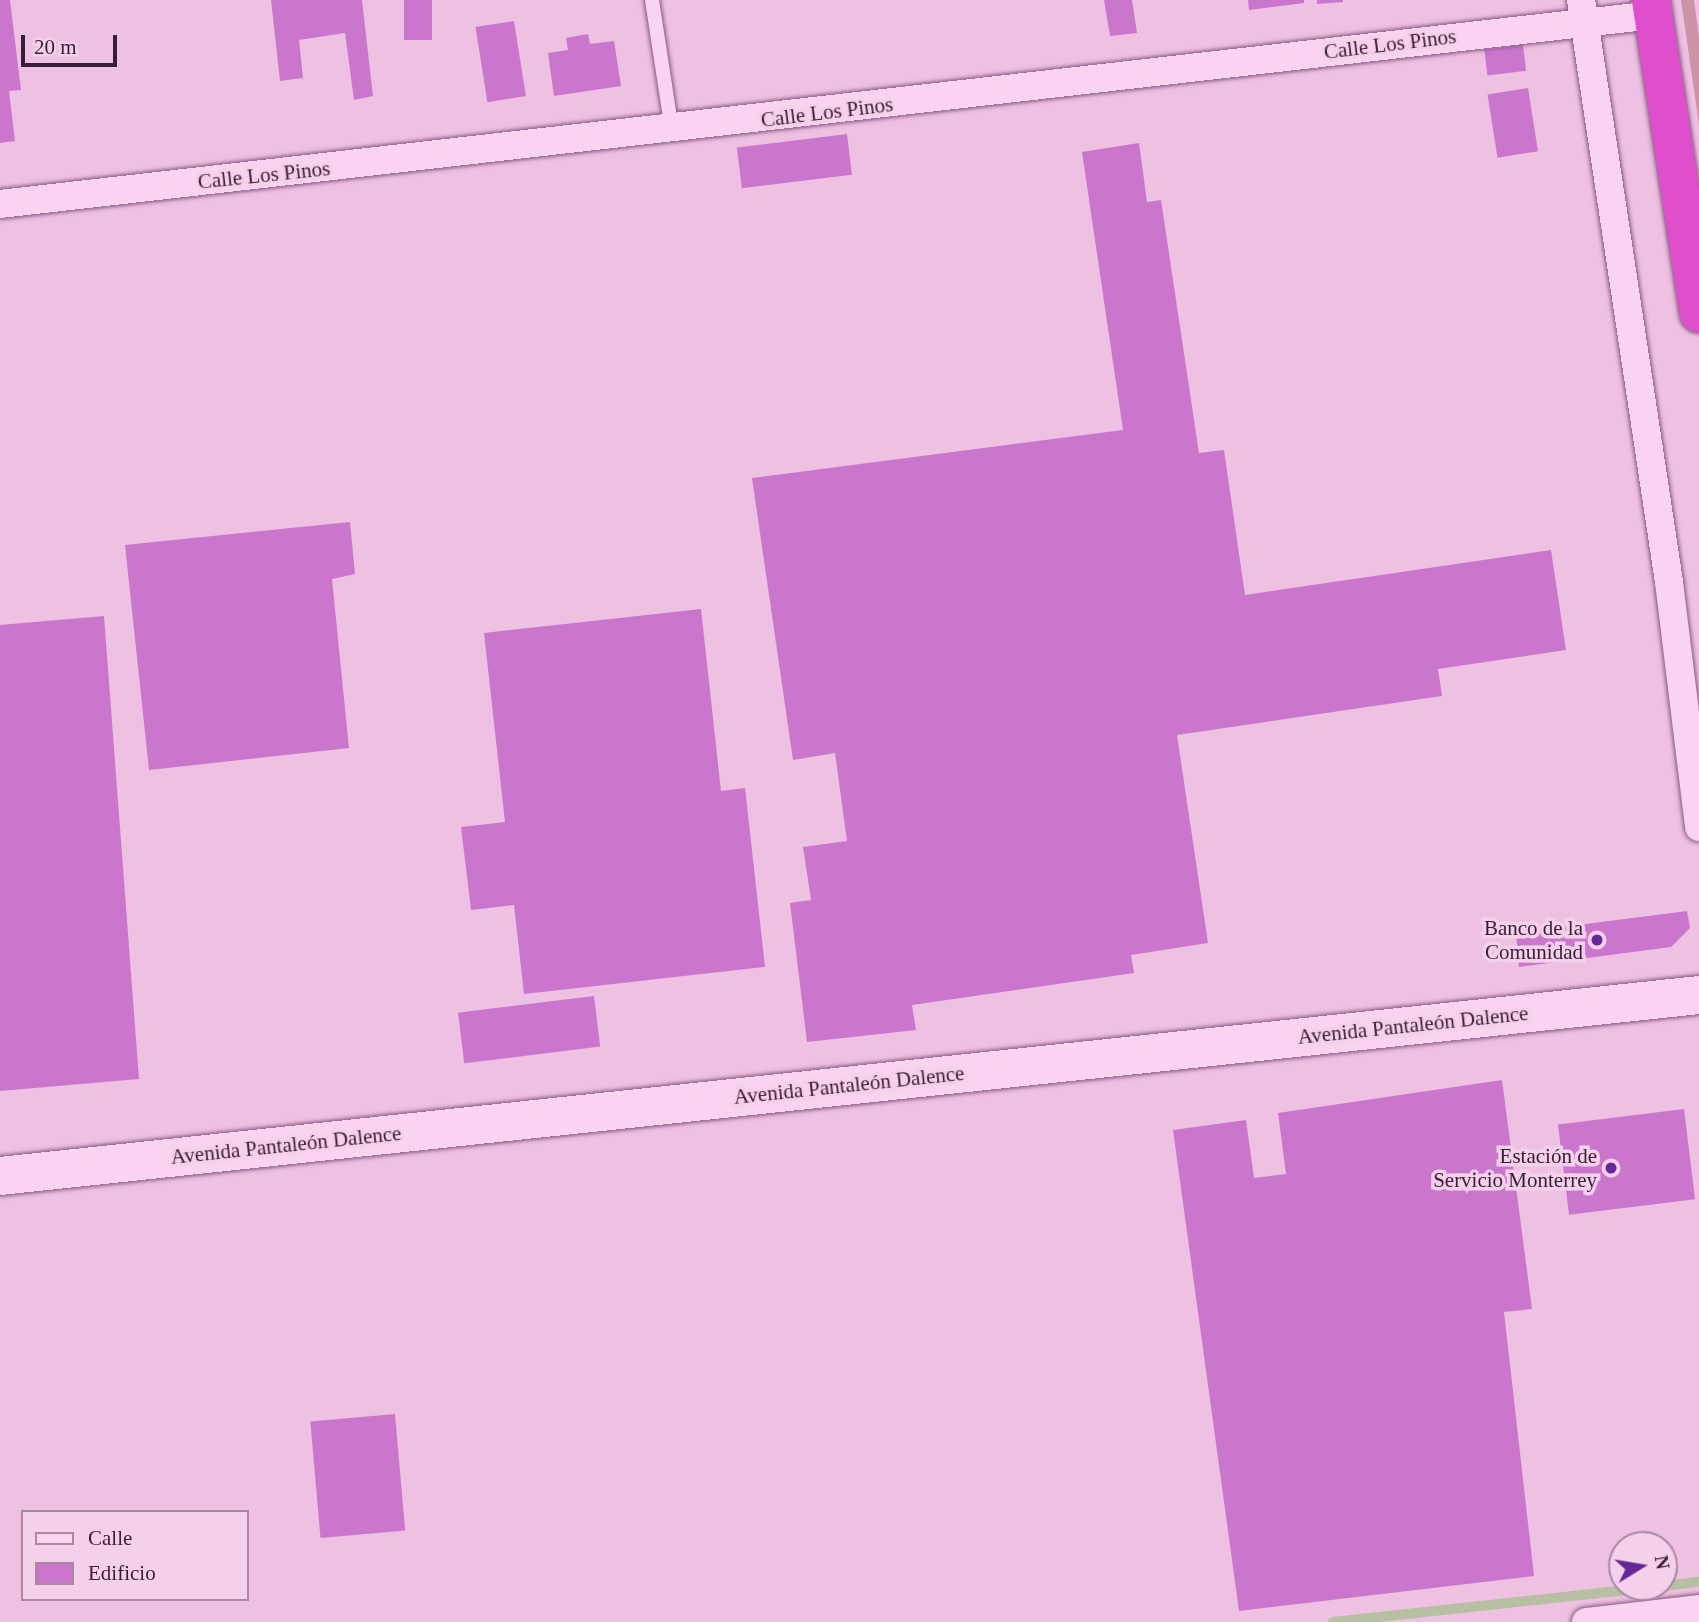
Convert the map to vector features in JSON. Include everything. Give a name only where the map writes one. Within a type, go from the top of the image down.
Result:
[{"type":"highway","points":[[1653,7],[1699,313]]},
{"type":"main road","name":"Avenida Pantaleón Dalence","points":[[0,1176],[1699,995]]},
{"type":"street","name":"Calle Los Pinos","points":[[0,204],[672,131],[1582,10],[1653,7]]},
{"type":"street","points":[[1582,10],[1669,582],[1699,827]]},
{"type":"street","points":[[1586,1622],[1699,1609]]},
{"type":"lane","points":[[652,0],[672,131]]},
{"type":"shaded area","points":[[1681,0],[1694,0],[1699,37],[1699,125]]},
{"type":"building","points":[[0,0],[10,0],[21,90],[9,91],[15,141],[0,143]]},
{"type":"building","points":[[271,0],[362,0],[373,96],[354,100],[345,33],[299,40],[303,78],[280,81]]},
{"type":"building","points":[[404,0],[432,0],[432,40],[404,40]]},
{"type":"building","points":[[1104,0],[1132,0],[1137,33],[1110,36]]},
{"type":"building","points":[[1248,0],[1304,0],[1304,3],[1249,10]]},
{"type":"building","points":[[1317,0],[1343,0],[1343,2],[1317,4]]},
{"type":"building","points":[[514,21],[526,96],[487,102],[475,27]]},
{"type":"building","points":[[588,34],[590,44],[614,41],[621,86],[554,96],[548,53],[568,50],[566,38]]},
{"type":"building","points":[[1523,45],[1526,71],[1487,76],[1484,50]]},
{"type":"building","points":[[1528,88],[1538,151],[1498,158],[1488,94]]},
{"type":"building","points":[[847,134],[852,175],[742,188],[737,148]]},
{"type":"building","points":[[1139,143],[1147,202],[1161,200],[1199,453],[1224,450],[1245,595],[1551,550],[1566,650],[1438,669],[1442,696],[1177,735],[1208,943],[1131,955],[1134,973],[912,1005],[916,1030],[807,1042],[790,903],[811,900],[803,847],[847,841],[835,753],[793,760],[752,478],[1123,430],[1082,152]]},
{"type":"building","points":[[350,522],[355,574],[332,579],[349,748],[149,770],[125,545]]},
{"type":"building","points":[[701,609],[721,791],[745,788],[765,967],[524,994],[514,905],[471,910],[461,827],[505,822],[484,633]]},
{"type":"building","points":[[104,616],[139,1079],[0,1091],[0,625]]},
{"type":"building","name":"Banco de la Comunidad","points":[[1687,911],[1690,928],[1671,947],[1519,967],[1516,933]]},
{"type":"building","points":[[594,996],[600,1047],[464,1063],[458,1013]]},
{"type":"building","points":[[1502,1080],[1532,1309],[1504,1312],[1534,1576],[1239,1611],[1173,1130],[1246,1120],[1254,1178],[1286,1174],[1278,1113]]},
{"type":"building","points":[[1684,1109],[1695,1199],[1569,1215],[1558,1124]]},
{"type":"building","points":[[395,1414],[405,1531],[321,1538],[310,1421]]},
{"type":"waterway","points":[[1678,1584],[1699,1582]]},
{"type":"waterway","points":[[1333,1622],[1608,1592]]},
{"type":"place","name":"Banco de la Comunidad","points":[[1597,940]]},
{"type":"place","name":"Estación de Servicio Monterrey","points":[[1611,1168]]}]
